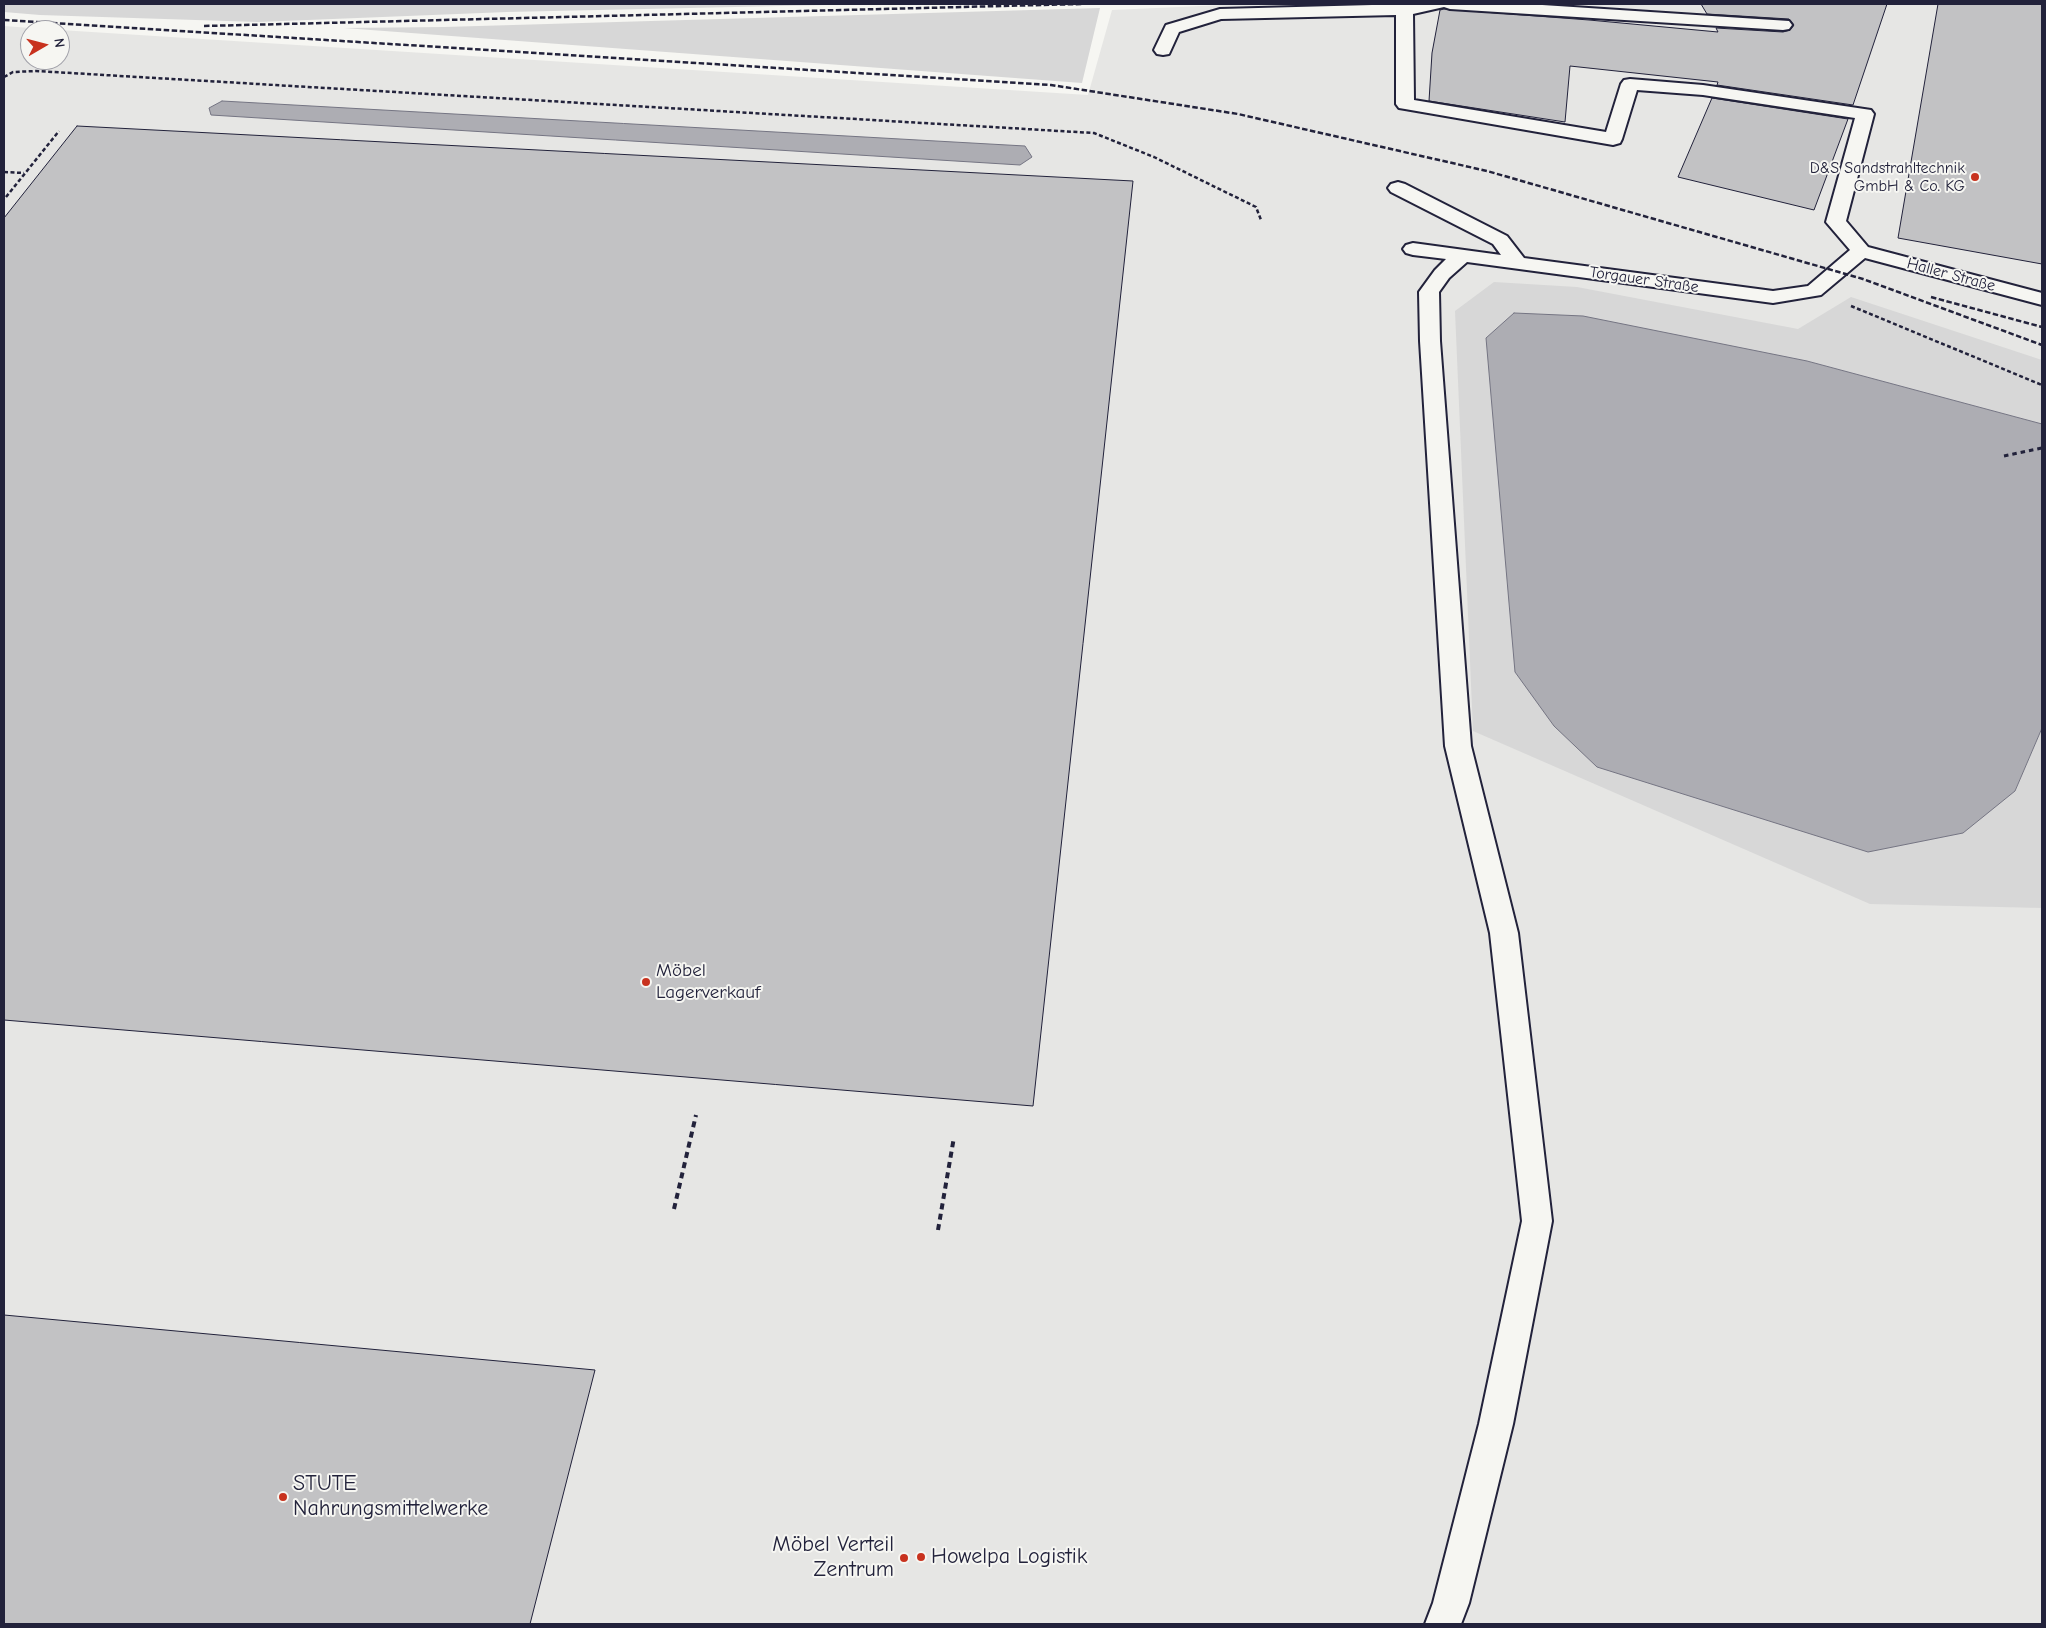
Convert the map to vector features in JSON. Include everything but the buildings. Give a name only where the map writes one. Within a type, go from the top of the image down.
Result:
[{"type":"lane","points":[[1164,50],[1172,29],[1220,14],[1404,10],[1437,4]]},
{"type":"lane","points":[[1450,4],[1784,25]]},
{"type":"lane","points":[[1404,10],[1405,104],[1613,139],[1630,84],[1703,90],[1865,114],[1836,222],[1861,250],[1814,291]]},
{"type":"lane","points":[[1398,188],[1500,240],[1518,263]]},
{"type":"lane","name":"Torgauer Straße","points":[[1413,249],[1773,297],[1814,291]]},
{"type":"lane","name":"Haller Straße","points":[[1861,250],[2042,299]]},
{"type":"lane","points":[[1443,1624],[1451,1602],[1496,1424],[1536,1221],[1504,933],[1458,746],[1430,341],[1429,292],[1442,274],[1463,255]]},
{"type":"path","points":[[4,77],[13,72],[46,71],[1094,133],[1154,158],[1256,207],[1261,220]]},
{"type":"path","points":[[6,197],[58,131]]},
{"type":"path","points":[[4,172],[25,173]]},
{"type":"path","points":[[1814,291],[2042,385]]},
{"type":"path","points":[[2004,456],[2042,448]]},
{"type":"path","points":[[674,1209],[696,1115]]},
{"type":"path","points":[[938,1230],[954,1137]]},
{"type":"shaded area","points":[[4,4],[872,4],[507,12],[258,22],[40,15],[4,12]]},
{"type":"shaded area","points":[[1245,4],[2042,4],[2042,424],[1807,361],[2015,791],[2042,728],[2042,1624],[4,1624],[4,26],[20,27],[20,70],[70,70],[70,31],[1088,95],[1112,10]]},
{"type":"shaded area","points":[[1100,8],[1082,83],[344,28],[444,27]]},
{"type":"shaded area","points":[[222,101],[1025,146],[1032,157],[1020,165],[211,115],[209,108]]},
{"type":"shaded area","points":[[1494,282],[1577,287],[1798,329],[1851,297],[2042,360],[2042,424],[1807,361],[2015,791],[2042,728],[2042,908],[1870,904],[1473,731],[1455,311]]},
{"type":"shaded area","points":[[1514,313],[1583,316],[1807,361],[2042,424],[2042,728],[2015,791],[1963,833],[1868,852],[1597,767],[1554,726],[1515,672],[1486,338]]},
{"type":"railway","points":[[204,26],[1082,4]]},
{"type":"railway","points":[[4,20],[1051,85],[1238,114],[1487,171],[1863,279],[2042,345]]},
{"type":"railway","points":[[1931,297],[2042,327]]},
{"type":"place","name":"D&S Sandstrahltechnik GmbH & Co. KG","points":[[1975,177]]},
{"type":"place","name":"Möbel Lagerverkauf","points":[[646,982]]},
{"type":"place","name":"STUTE Nahrungsmittelwerke","points":[[283,1497]]},
{"type":"place","name":"Howelpa Logistik","points":[[921,1557]]},
{"type":"place","name":"Möbel Verteil Zentrum","points":[[904,1558]]}]
